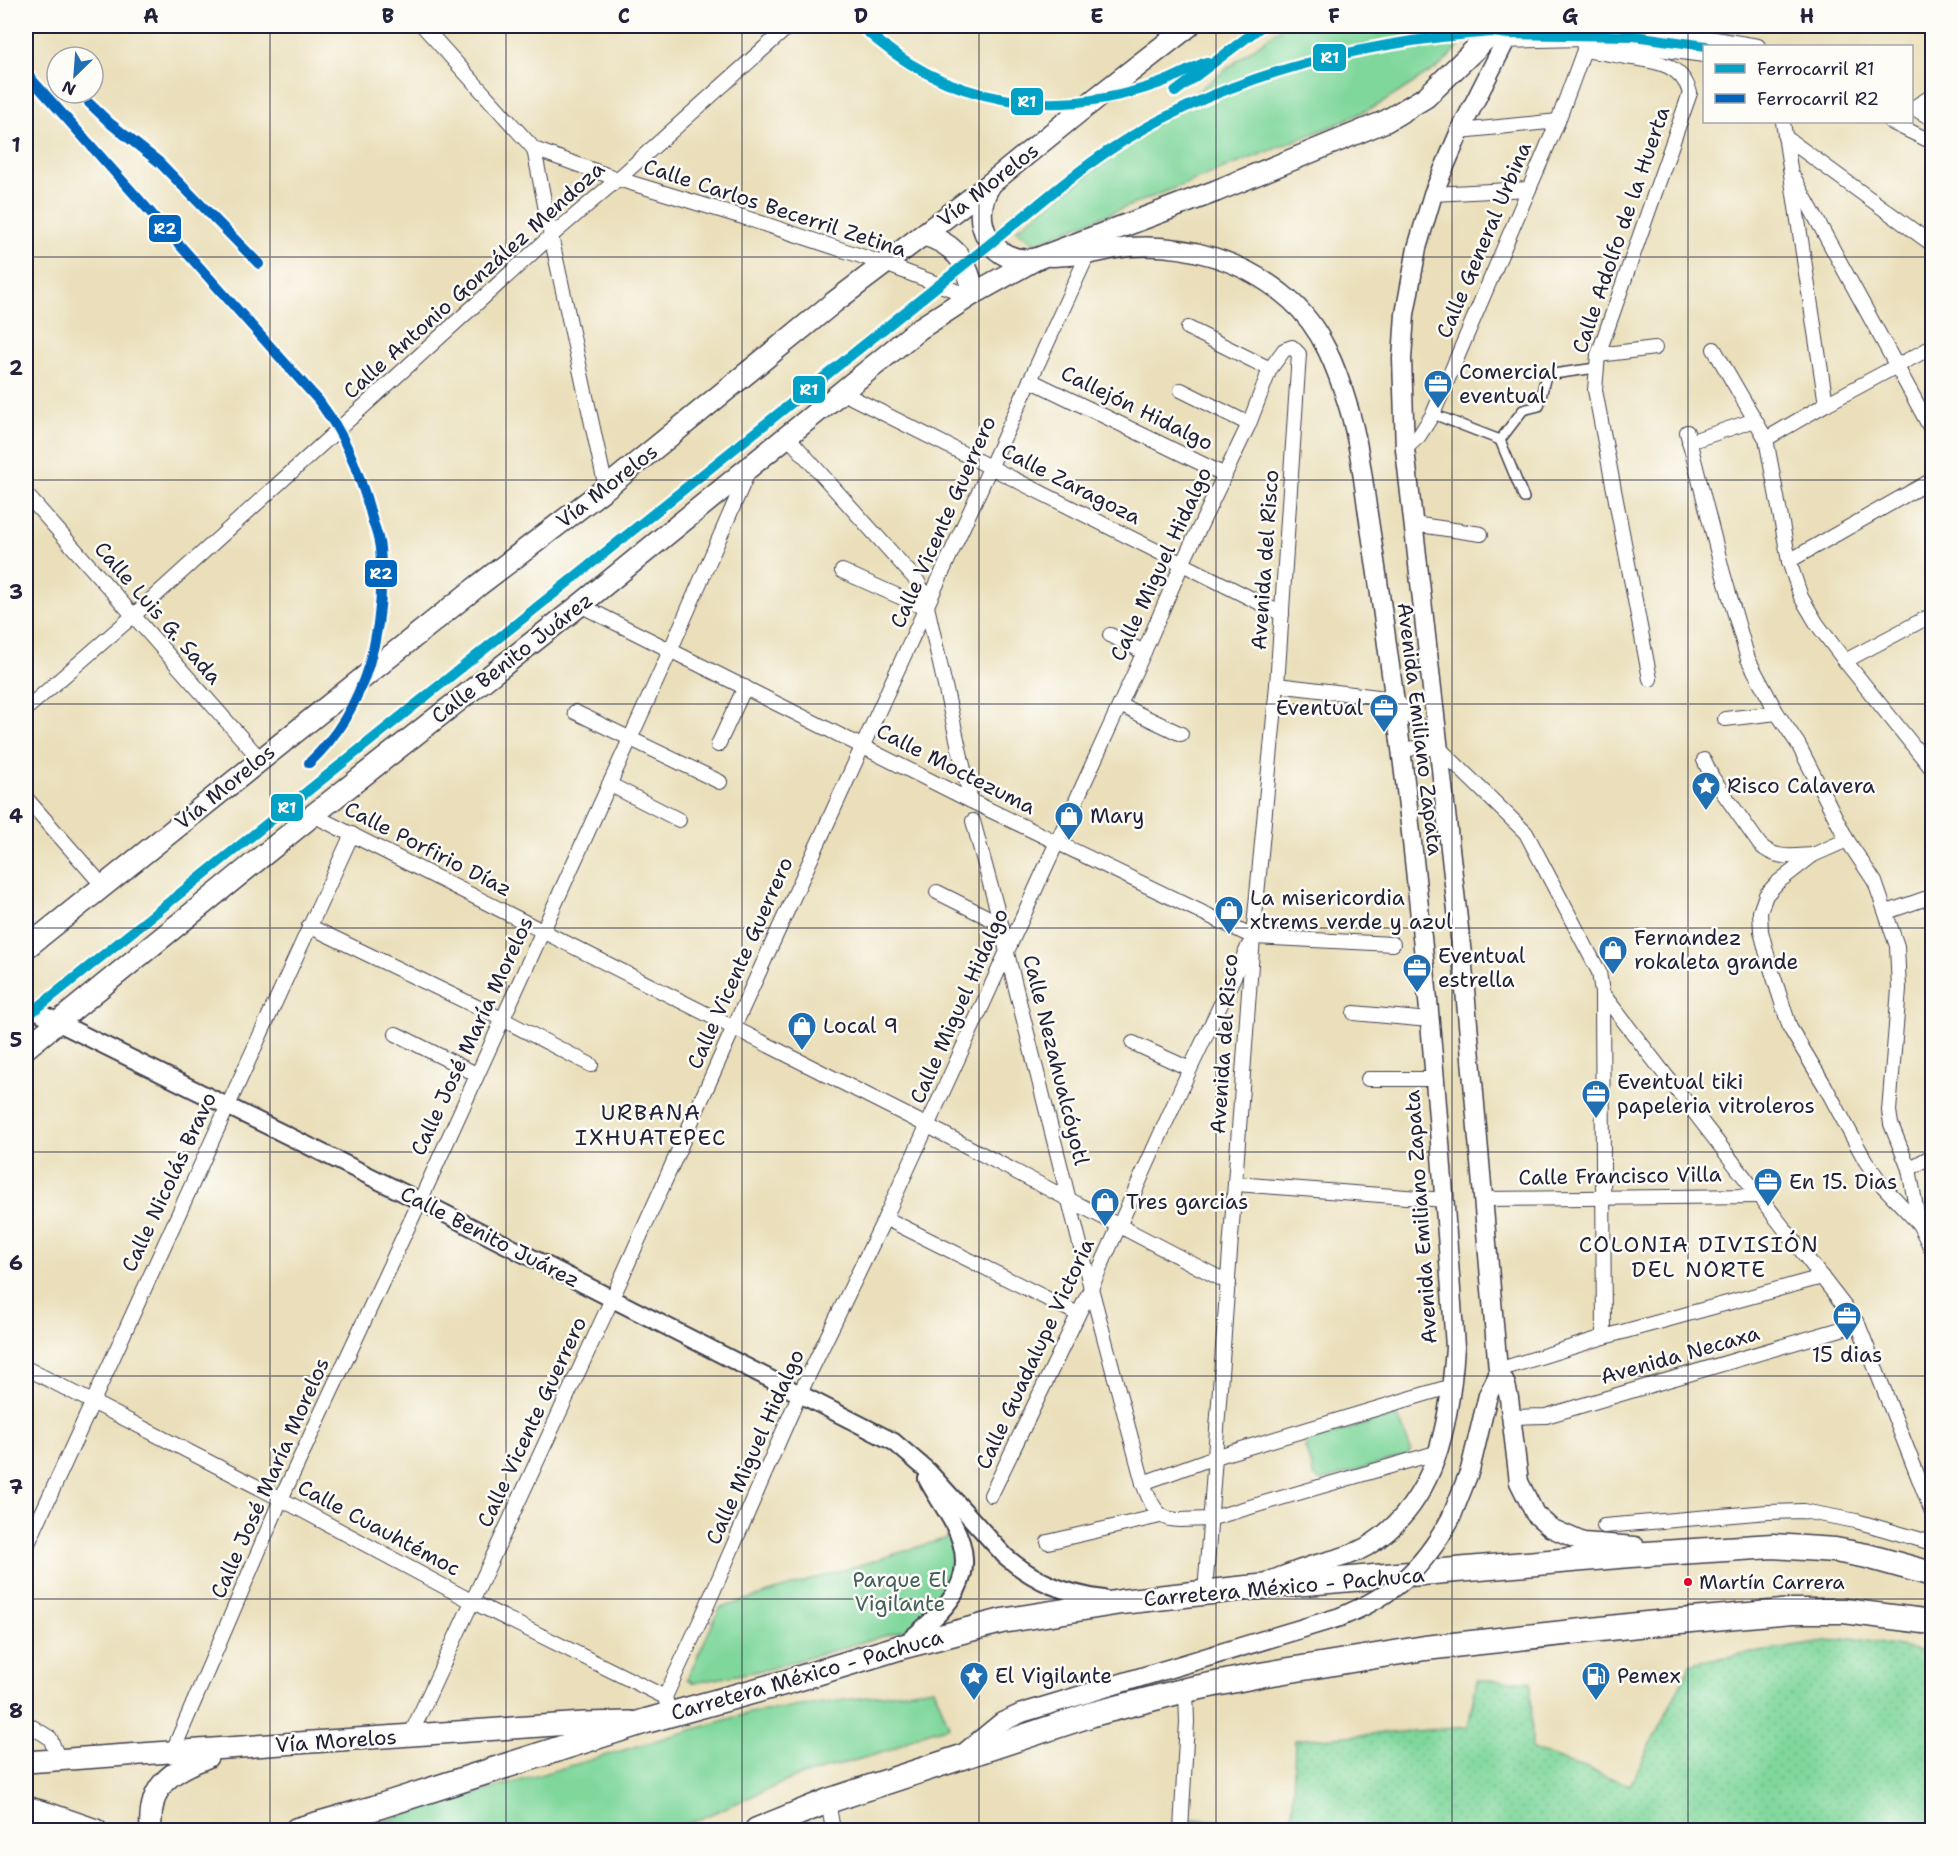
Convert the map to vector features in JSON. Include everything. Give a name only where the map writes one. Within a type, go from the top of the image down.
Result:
[{"type":"highway","name":"Carretera México - Pachuca","points":[[297,1830],[374,1808],[646,1721],[668,1706],[787,1682],[901,1647],[1002,1621],[1121,1602],[1247,1588],[1718,1549],[1773,1546],[1810,1547],[1929,1568]]},
{"type":"highway","points":[[757,1830],[828,1801],[1084,1717],[1186,1690],[1260,1675],[1425,1648],[1792,1611],[1844,1611],[1932,1622]]},
{"type":"main road","name":"Vía Morelos","points":[[26,947],[104,887],[478,585],[606,488],[809,322],[990,184],[1189,26]]},
{"type":"main road","points":[[990,184],[980,209],[985,234],[996,248],[1011,257],[1028,260],[1087,247],[1386,121],[1426,97],[1484,42],[1505,30]]},
{"type":"main road","name":"Avenida Emiliano Zapata","points":[[1499,1372],[1462,955],[1405,449],[1402,359],[1405,314],[1417,248],[1433,194],[1505,30]]},
{"type":"main road","points":[[924,235],[944,242],[960,256],[970,274],[971,295],[1036,259]]},
{"type":"main road","name":"Avenida Emiliano Zapata","points":[[1087,247],[1148,246],[1201,252],[1232,264],[1268,283],[1292,302],[1317,331],[1334,364],[1350,412],[1361,461],[1402,750],[1424,945],[1455,1347],[1447,1422],[1439,1452],[1427,1479],[1410,1508],[1389,1530],[1366,1547],[1341,1558],[1312,1565],[1247,1588]]},
{"type":"main road","name":"Calle Benito Juárez","points":[[26,1048],[312,815],[580,605],[919,329],[971,295]]},
{"type":"main road","points":[[1499,1372],[1506,1385],[1512,1417],[1519,1482],[1535,1514],[1551,1528],[1569,1537],[1596,1544],[1718,1549]]},
{"type":"main road","points":[[958,1759],[1002,1722],[1022,1713],[1340,1617],[1370,1604],[1400,1586],[1425,1560],[1451,1518],[1470,1470],[1488,1395],[1499,1372]]},
{"type":"main road","name":"Vía Morelos","points":[[26,1762],[585,1723],[646,1721]]},
{"type":"main road","points":[[151,1830],[152,1802],[163,1781],[183,1766],[230,1748]]},
{"type":"main road","points":[[26,1807],[96,1830]]},
{"type":"street","name":"Calle Carlos Becerril Zetina","points":[[423,26],[534,149],[618,179],[885,264],[971,295]]},
{"type":"street","name":"Calle Antonio González Mendoza","points":[[26,709],[133,616],[551,236],[789,26]]},
{"type":"street","points":[[1636,26],[1752,45]]},
{"type":"street","points":[[1505,30],[1583,45],[1703,55]]},
{"type":"street","name":"Calle General Urbina","points":[[1405,449],[1419,436],[1433,414],[1558,121],[1583,45]]},
{"type":"street","name":"Calle Adolfo de la Huerta","points":[[1583,45],[1663,63],[1681,74],[1690,93],[1597,362],[1595,390],[1650,679]]},
{"type":"street","points":[[1913,106],[1932,96]]},
{"type":"street","points":[[1913,108],[1932,119]]},
{"type":"street","points":[[1460,131],[1558,121]]},
{"type":"street","points":[[1783,123],[1826,404]]},
{"type":"street","points":[[1893,123],[1932,142]]},
{"type":"street","points":[[1785,136],[1932,244]]},
{"type":"street","points":[[534,149],[606,488]]},
{"type":"street","points":[[1793,176],[1932,430]]},
{"type":"street","points":[[1433,194],[1529,189]]},
{"type":"street","name":"Calle Vicente Guerrero","points":[[410,1736],[612,1299],[862,745],[927,609],[1087,247]]},
{"type":"street","points":[[1188,328],[1270,369]]},
{"type":"street","name":"Calle Miguel Hidalgo","points":[[668,1706],[702,1617],[800,1393],[928,1126],[1182,564],[1249,423],[1270,369],[1288,347],[1292,347],[1299,354]]},
{"type":"street","points":[[1766,439],[1932,347]]},
{"type":"street","points":[[1500,440],[1523,410],[1539,406],[1546,375],[1655,348]]},
{"type":"street","points":[[1714,349],[1766,439],[1789,561],[1801,597],[1817,624],[1845,661],[1930,762]]},
{"type":"street","name":"Avenida del Risco","points":[[1205,1593],[1253,937],[1277,685],[1299,354]]},
{"type":"street","name":"Callejón Hidalgo","points":[[1030,380],[1225,475]]},
{"type":"street","points":[[1181,390],[1249,423]]},
{"type":"street","name":"Calle Zaragoza","points":[[841,392],[1282,614]]},
{"type":"street","points":[[1433,414],[1500,440],[1524,498]]},
{"type":"street","points":[[1755,420],[1688,437],[1748,659],[1777,712],[1798,744],[1848,840],[1875,882],[1897,946],[1899,967],[1890,1124],[1909,1169],[1919,1224]]},
{"type":"street","points":[[787,436],[918,582],[924,593],[971,801]]},
{"type":"street","name":"Calle José María Morelos","points":[[172,1753],[281,1498],[543,931],[750,468]]},
{"type":"street","points":[[1789,561],[1932,480]]},
{"type":"street","name":"Calle Luis G. Sada","points":[[26,494],[260,759]]},
{"type":"street","points":[[1413,524],[1481,534]]},
{"type":"street","points":[[842,571],[927,609]]},
{"type":"street","name":"Calle Moctezuma","points":[[580,605],[1056,843],[1253,937],[1393,944]]},
{"type":"street","points":[[1845,661],[1932,615]]},
{"type":"street","points":[[1110,635],[1144,651]]},
{"type":"street","points":[[1277,685],[1395,699],[1440,749],[1526,833],[1599,972],[1602,993],[1604,1337]]},
{"type":"street","points":[[718,745],[745,687]]},
{"type":"street","points":[[1120,705],[1181,734]]},
{"type":"street","points":[[575,712],[720,783]]},
{"type":"street","points":[[1725,719],[1777,712]]},
{"type":"street","points":[[1402,750],[1421,747],[1440,749]]},
{"type":"street","points":[[1704,760],[1712,777],[1767,851],[1774,856],[1782,857],[1813,855]]},
{"type":"street","points":[[609,784],[679,820]]},
{"type":"street","points":[[26,798],[104,887]]},
{"type":"street","name":"Calle Porfirio Díaz","points":[[312,815],[928,1126],[1228,1283]]},
{"type":"street","name":"Calle Nezahualcóyotl","points":[[973,821],[1070,1199],[1090,1288],[1143,1483],[1151,1505],[1160,1516]]},
{"type":"street","name":"Calle Nicolás Bravo","points":[[26,1548],[352,834]]},
{"type":"street","points":[[1848,840],[1813,855],[1777,883],[1766,895],[1760,912],[1761,931],[1790,1028],[1865,1160],[1883,1186],[1919,1224],[1932,1249]]},
{"type":"street","points":[[937,892],[1001,924]]},
{"type":"street","points":[[1887,912],[1924,899]]},
{"type":"street","points":[[309,926],[502,1019],[591,1065]]},
{"type":"street","name":"Calle Guadalupe Victoria","points":[[991,1495],[1078,1314],[1253,937]]},
{"type":"street","points":[[1602,993],[1858,1324],[1932,1512]]},
{"type":"street","name":"Calle Benito Juárez","points":[[26,1002],[57,1022],[420,1201],[894,1442],[936,1479],[1005,1556],[1019,1568],[1039,1581],[1057,1588],[1082,1596],[1121,1602]]},
{"type":"street","points":[[1354,1013],[1429,1020]]},
{"type":"street","points":[[396,1034],[476,1074]]},
{"type":"street","points":[[1133,1042],[1190,1069]]},
{"type":"street","points":[[1368,1079],[1433,1079]]},
{"type":"street","points":[[1830,1107],[1879,1191],[1932,1249]]},
{"type":"street","points":[[1909,1169],[1932,1156]]},
{"type":"street","points":[[1236,1184],[1444,1200]]},
{"type":"street","name":"Calle Francisco Villa","points":[[1483,1199],[1758,1196]]},
{"type":"street","points":[[885,1218],[1078,1314]]},
{"type":"street","name":"Avenida Necaxa","points":[[1499,1372],[1604,1337],[1822,1277]]},
{"type":"street","name":"Avenida Necaxa","points":[[1512,1417],[1546,1416],[1858,1324]]},
{"type":"street","name":"Calle Cuauhtémoc","points":[[26,1368],[281,1498],[668,1706]]},
{"type":"street","points":[[1143,1483],[1215,1457],[1452,1386]]},
{"type":"street","points":[[1048,1542],[1160,1516],[1171,1520],[1209,1519],[1439,1452]]},
{"type":"street","name":"Calle Benito Juárez","points":[[901,1647],[949,1604],[961,1583],[964,1563],[963,1551],[954,1525],[917,1462]]},
{"type":"street","points":[[1604,1526],[1803,1511],[1856,1521],[1932,1543]]},
{"type":"street","points":[[1181,1830],[1187,1722],[1186,1690]]},
{"type":"street","points":[[26,1723],[50,1738],[59,1760]]},
{"type":"street","points":[[828,1801],[832,1830]]},
{"type":"street","points":[[26,1821],[47,1813]]},
{"type":"green space","points":[[1283,26],[1480,26],[1441,65],[1382,103],[1335,125],[1035,243],[1016,230]]},
{"type":"green space","points":[[1392,1416],[1399,1419],[1411,1450],[1408,1455],[1322,1481],[1314,1476],[1305,1447],[1310,1441]]},
{"type":"green space","name":"Parque El Vigilante","points":[[950,1537],[959,1548],[958,1583],[923,1625],[768,1669],[694,1683],[687,1679],[720,1608]]},
{"type":"green space","points":[[1852,1638],[1932,1653],[1932,1830],[1190,1830],[1191,1819],[1292,1825],[1295,1740],[1468,1727],[1477,1680],[1531,1681],[1532,1749],[1630,1785],[1691,1664]]},
{"type":"green space","points":[[934,1688],[949,1726],[919,1735],[891,1750],[794,1778],[674,1830],[353,1830],[749,1713]]},
{"type":"rail line","name":"R1","points":[[861,26],[894,53],[928,74],[964,89],[1002,99],[1040,103],[1080,102],[1120,95],[1160,83],[1206,62]]},
{"type":"rail line","name":"R1","points":[[1175,92],[1262,26]]},
{"type":"rail line","name":"R1","points":[[26,1017],[1061,185],[1090,163],[1148,126],[1194,103],[1242,84],[1291,68],[1391,44],[1492,32],[1634,36],[1703,46]]},
{"type":"rail line","name":"R2","points":[[26,73],[319,401],[343,438],[353,461],[367,499],[380,548],[380,607],[376,636],[359,692],[346,718],[309,763]]},
{"type":"rail line","name":"R2","points":[[91,105],[159,162],[259,264]]},
{"type":"place","name":"Comercial eventual","points":[[1438,410]]},
{"type":"place","name":"Eventual","points":[[1384,734]]},
{"type":"place","name":"Risco Calavera","points":[[1706,812]]},
{"type":"place","name":"Mary","points":[[1069,842]]},
{"type":"place","name":"La misericordia xtrems verde y azul","points":[[1229,936]]},
{"type":"place","name":"Fernandez rokaleta grande","points":[[1613,976]]},
{"type":"place","name":"Eventual estrella","points":[[1417,994]]},
{"type":"place","name":"Local 9","points":[[802,1052]]},
{"type":"place","name":"Eventual tiki papeleria vitroleros","points":[[1596,1120]]},
{"type":"place","name":"En 15. Dias","points":[[1768,1208]]},
{"type":"place","name":"Tres garcias","points":[[1105,1228]]},
{"type":"place","name":"15 dias","points":[[1847,1342]]},
{"type":"place","name":"Martín Carrera","points":[[1688,1582]]},
{"type":"place","name":"El Vigilante","points":[[974,1702]]},
{"type":"place","name":"Pemex","points":[[1596,1702]]},
{"type":"district","name":"URBANA IXHUATEPEC","points":[[651,1124]]},
{"type":"district","name":"COLONIA DIVISIÓN DEL NORTE","points":[[1699,1256]]}]
